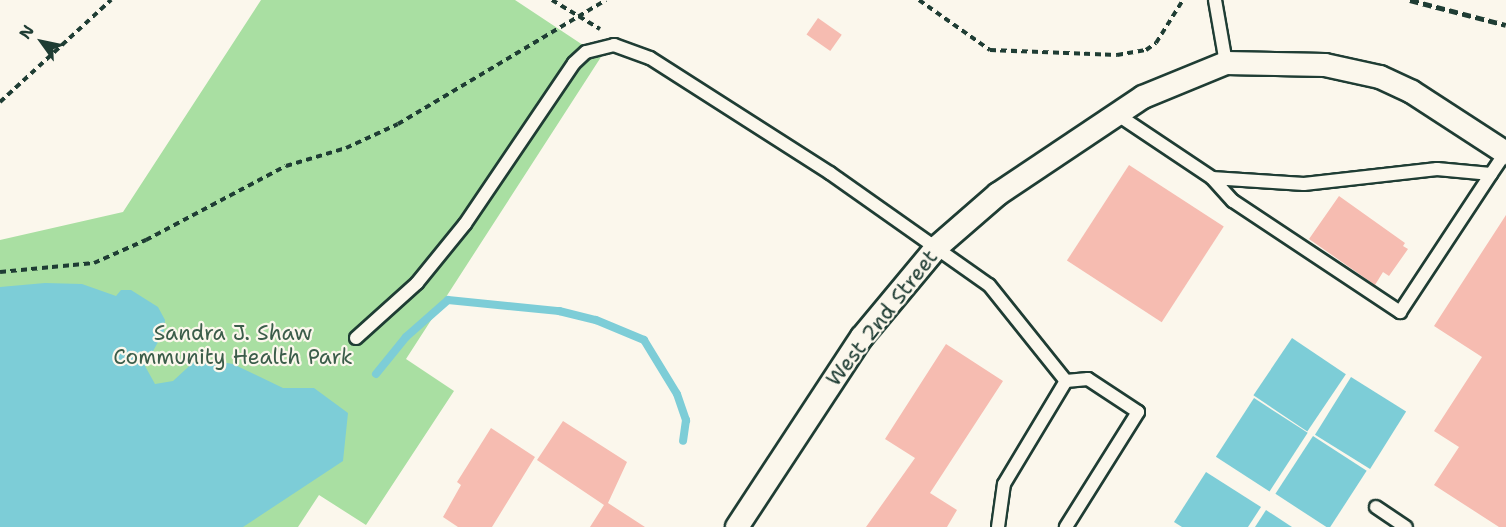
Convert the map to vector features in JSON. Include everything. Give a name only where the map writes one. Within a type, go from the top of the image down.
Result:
[{"type":"street","name":"West 2nd Street","points":[[739,526],[862,337],[937,247],[998,194],[1115,113],[1184,78],[1226,63]]},
{"type":"street","points":[[1226,63],[1325,65],[1380,77],[1412,92],[1506,152]]},
{"type":"lane","points":[[1215,0],[1226,63]]},
{"type":"lane","points":[[356,338],[417,283],[465,224],[574,63],[599,46],[630,49],[830,173],[937,247],[989,285],[1065,381]]},
{"type":"lane","points":[[1115,113],[1212,178],[1233,201],[1400,312],[1506,152]]},
{"type":"lane","points":[[1212,178],[1304,184],[1437,169],[1491,174]]},
{"type":"lane","points":[[1065,381],[1088,379],[1138,412],[1066,527]]},
{"type":"lane","points":[[998,527],[1004,484],[1065,381]]},
{"type":"lane","points":[[1376,507],[1406,527]]},
{"type":"path","points":[[0,102],[111,0]]},
{"type":"path","points":[[552,0],[630,49]]},
{"type":"path","points":[[0,272],[71,268],[104,259],[191,220],[286,166],[346,147],[398,124],[576,15],[606,0]]},
{"type":"path","points":[[920,0],[990,50],[1117,55],[1146,50],[1156,43],[1183,0]]},
{"type":"green space","name":"Sandra J. Shaw Community Health Park","points":[[261,0],[515,0],[601,57],[406,359],[454,391],[366,525],[319,495],[298,527],[0,527],[0,240],[123,212]]},
{"type":"water","points":[[45,283],[82,284],[116,296],[121,290],[131,290],[158,307],[165,320],[164,331],[145,366],[155,384],[173,381],[198,358],[233,364],[283,388],[314,388],[348,413],[343,461],[243,527],[0,527],[0,287]]},
{"type":"water","points":[[1292,338],[1346,374],[1307,432],[1253,395]]},
{"type":"water","points":[[1351,377],[1406,411],[1370,469],[1315,435]]},
{"type":"water","points":[[1254,398],[1308,433],[1270,492],[1216,457]]},
{"type":"water","points":[[1313,436],[1367,471],[1330,527],[1326,527],[1275,494]]},
{"type":"water","points":[[1206,472],[1261,507],[1248,527],[1182,527],[1174,522]]},
{"type":"water","points":[[1266,510],[1292,527],[1255,527]]},
{"type":"building","points":[[818,18],[842,35],[830,51],[807,34]]},
{"type":"building","points":[[1129,165],[1224,227],[1162,322],[1067,261]]},
{"type":"building","points":[[1339,196],[1405,243],[1403,246],[1408,249],[1389,276],[1383,272],[1375,285],[1309,239]]},
{"type":"building","points":[[1506,215],[1506,527],[1499,527],[1434,485],[1459,447],[1434,431],[1482,357],[1434,326]]},
{"type":"building","points":[[946,344],[1003,381],[930,493],[957,510],[947,527],[866,527],[915,458],[885,439]]},
{"type":"building","points":[[563,421],[627,462],[608,503],[645,527],[590,527],[604,505],[537,460]]},
{"type":"building","points":[[491,428],[535,457],[492,527],[458,527],[443,517],[461,485],[457,482]]},
{"type":"waterway","points":[[376,374],[406,337],[448,300],[559,311],[596,320],[644,340],[677,394],[686,420],[683,441]]},
{"type":"railway","points":[[1410,0],[1506,25]]}]
